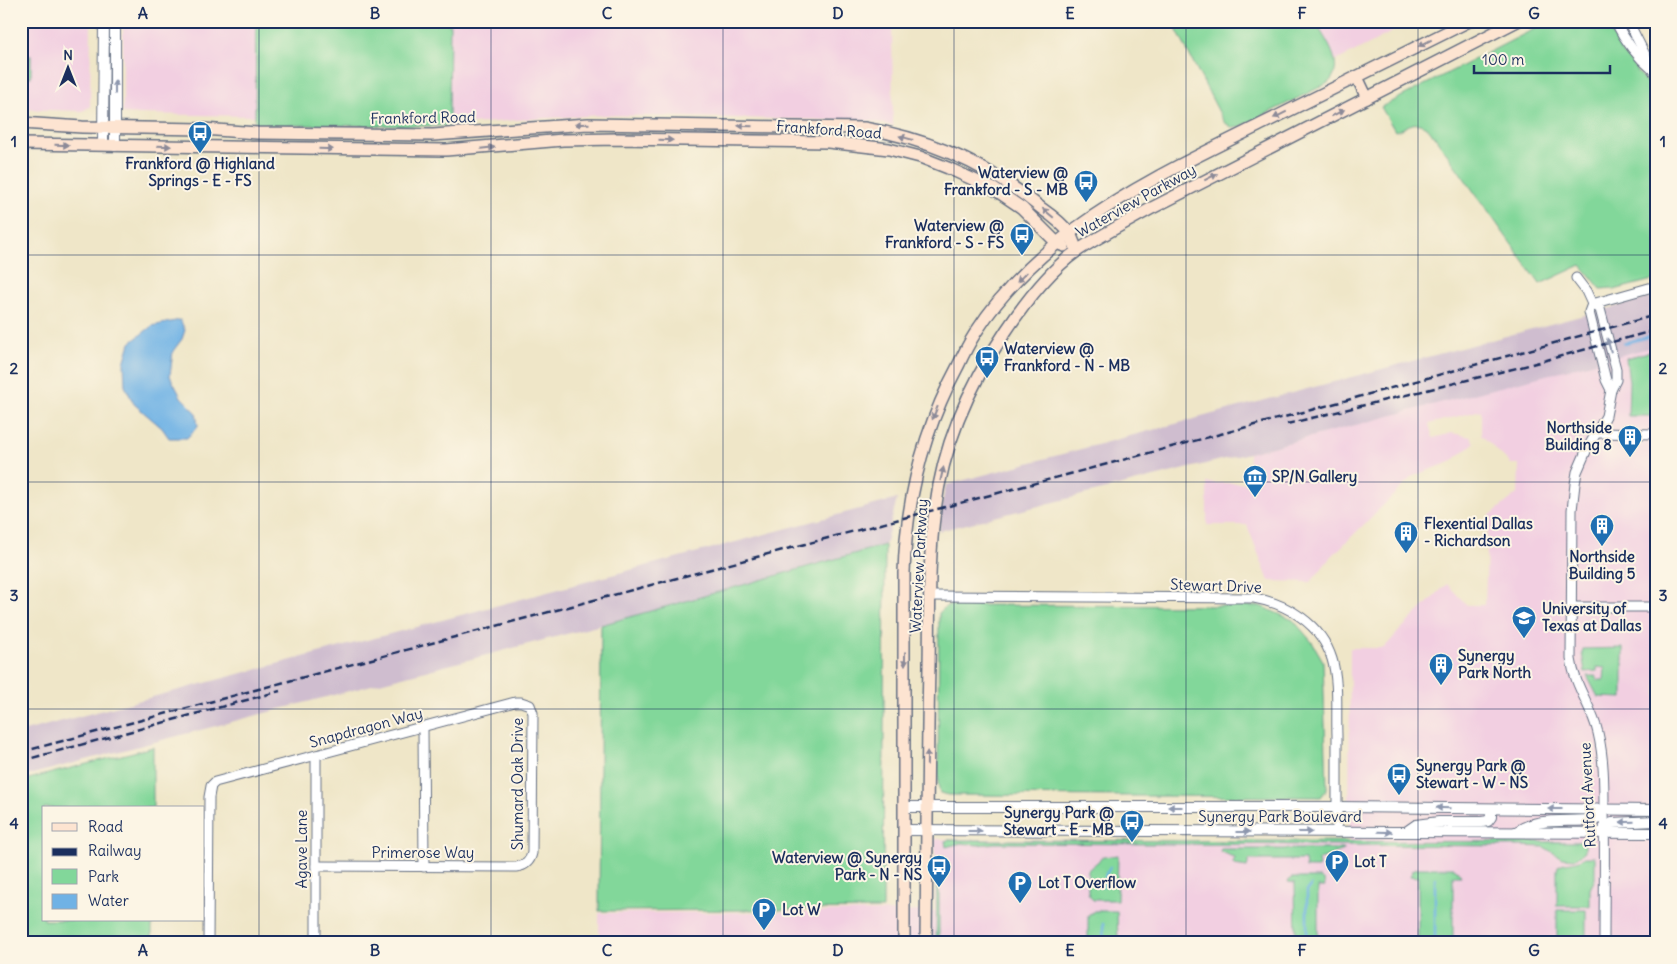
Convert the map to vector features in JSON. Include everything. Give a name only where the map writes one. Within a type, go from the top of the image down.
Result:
[{"type":"main road","name":"Waterview Parkway","points":[[904,943],[904,573],[906,525],[926,438],[936,410],[975,334],[993,309],[1057,243],[1144,185],[1229,140],[1469,21]]},
{"type":"main road","name":"Waterview Parkway","points":[[926,943],[926,807],[931,596],[934,517],[938,488],[956,427],[979,374],[1016,315],[1036,290],[1077,252],[1152,208],[1517,21]]},
{"type":"main road","points":[[1357,77],[1367,98]]},
{"type":"main road","name":"Frankford Road","points":[[21,123],[266,133],[433,135],[555,125],[617,124],[847,127],[881,131],[934,146],[991,172],[1030,198],[1070,234],[1077,252]]},
{"type":"main road","points":[[617,124],[617,139]]},
{"type":"main road","name":"Frankford Road","points":[[21,144],[446,150],[563,140],[828,142],[889,149],[920,157],[948,168],[994,189],[1022,208],[1057,243],[1077,252]]},
{"type":"main road","points":[[959,364],[979,374]]},
{"type":"main road","points":[[904,918],[926,919]]},
{"type":"street","points":[[104,21],[109,146]]},
{"type":"street","points":[[109,128],[115,21]]},
{"type":"street","points":[[1615,21],[1628,46],[1654,74]]},
{"type":"street","points":[[1628,21],[1654,74]]},
{"type":"street","name":"Rutford Avenue","points":[[1576,278],[1586,291],[1592,304],[1589,312],[1606,380],[1612,390],[1606,416],[1587,449],[1574,484],[1572,510],[1571,659],[1573,674],[1588,705],[1598,734],[1603,772],[1605,833],[1604,943]]},
{"type":"street","points":[[1592,304],[1656,286]]},
{"type":"street","points":[[1597,433],[1656,434]]},
{"type":"street","name":"Stewart Drive","points":[[931,596],[1254,598],[1271,602],[1300,615],[1316,632],[1326,646],[1333,661],[1336,706],[1337,832]]},
{"type":"street","points":[[1571,607],[1656,607]]},
{"type":"street","name":"Snapdragon Way","points":[[208,943],[209,797],[211,786],[222,780],[515,702],[530,705]]},
{"type":"street","name":"Shumard Oak Drive","points":[[528,862],[532,853],[533,713],[530,705]]},
{"type":"street","points":[[423,727],[424,867]]},
{"type":"street","name":"Agave Lane","points":[[316,755],[316,943]]},
{"type":"street","name":"Synergy Park Boulevard","points":[[904,807],[1337,807],[1656,810]]},
{"type":"street","points":[[1406,832],[1416,825],[1438,822],[1488,821],[1491,818],[1491,808]]},
{"type":"street","points":[[1515,833],[1526,825],[1540,822],[1597,819],[1604,809]]},
{"type":"street","points":[[1605,833],[1612,823],[1656,821]]},
{"type":"street","name":"Synergy Park Boulevard","points":[[904,830],[1656,833]]},
{"type":"street","name":"Primerose Way","points":[[316,866],[516,867],[528,862]]},
{"type":"shaded area","points":[[21,21],[91,21],[90,107],[82,111],[21,109]]},
{"type":"shaded area","points":[[123,21],[256,21],[255,116],[123,113]]},
{"type":"shaded area","points":[[450,21],[892,21],[893,126],[872,121],[604,115],[449,126]]},
{"type":"shaded area","points":[[1315,21],[1413,21],[1336,61]]},
{"type":"shaded area","points":[[1656,296],[1656,346],[1249,453],[939,531],[946,485]]},
{"type":"shaded area","name":"University of Texas at Dallas","points":[[1656,345],[1656,943],[599,943],[599,913],[935,911],[935,839],[1349,841],[1350,648],[1384,648],[1447,584],[1467,605],[1485,605],[1488,517],[1518,493],[1519,464],[1511,464],[1481,435],[1481,410],[1429,424],[1433,438],[1452,433],[1471,437],[1474,443],[1451,462],[1413,476],[1330,558],[1311,582],[1269,581],[1247,525],[1207,525],[1207,483],[1248,483],[1249,453]]},
{"type":"shaded area","points":[[897,499],[885,545],[597,626],[21,777],[21,732]]},
{"type":"shaded area","points":[[722,935],[821,936],[821,943],[722,943]]},
{"type":"green space","points":[[256,21],[450,21],[449,126],[255,125]]},
{"type":"green space","points":[[1172,21],[1315,21],[1329,44],[1335,60],[1333,76],[1328,83],[1240,127],[1233,128],[1224,122]]},
{"type":"green space","points":[[1550,21],[1606,21],[1619,48],[1647,83],[1656,99],[1656,279],[1614,290],[1612,288],[1601,289],[1581,265],[1540,284],[1429,129],[1419,124],[1411,124],[1395,131],[1381,107]]},
{"type":"green space","points":[[21,56],[31,56],[31,77],[21,77]]},
{"type":"green space","points":[[1656,350],[1656,416],[1628,416],[1629,382],[1626,358]]},
{"type":"green space","points":[[885,545],[883,909],[599,911],[601,625]]},
{"type":"green space","points":[[948,605],[1260,606],[1293,620],[1312,642],[1323,661],[1327,789],[1321,797],[949,795],[940,793],[938,784],[939,613]]},
{"type":"green space","points":[[1623,648],[1623,698],[1598,697],[1587,676],[1597,676],[1597,680],[1604,680],[1605,668],[1597,667],[1597,671],[1585,672],[1583,649]]},
{"type":"green space","points":[[153,747],[153,806],[42,806],[42,922],[152,922],[152,943],[21,943],[21,781]]},
{"type":"green space","points":[[945,841],[1585,842],[1585,851],[1575,859],[1562,858],[1544,847],[1522,846],[995,843],[978,845],[961,843],[946,847]]},
{"type":"green space","points":[[1221,849],[1343,850],[1318,860],[1318,868],[1306,868],[1305,860],[1249,860],[1247,867],[1234,865],[1235,858],[1220,851]]},
{"type":"green space","points":[[1118,855],[1117,900],[1093,900],[1088,893],[1088,870],[1103,857]]},
{"type":"green space","points":[[1585,857],[1595,857],[1595,879],[1590,889],[1590,906],[1557,906],[1558,866]]},
{"type":"green space","points":[[1417,868],[1454,868],[1461,876],[1453,876],[1453,943],[1418,943],[1418,877],[1410,876],[1413,870]]},
{"type":"green space","points":[[937,871],[939,872],[939,943],[936,943]]},
{"type":"green space","points":[[1291,878],[1320,878],[1324,881],[1325,887],[1318,887],[1318,943],[1288,943],[1296,942],[1295,883],[1288,882]]},
{"type":"green space","points":[[1557,910],[1586,910],[1586,938],[1569,938],[1569,943],[1557,943]]},
{"type":"green space","points":[[1094,911],[1117,911],[1118,943],[1088,943],[1088,916]]},
{"type":"water","points":[[180,320],[185,330],[182,339],[173,351],[170,376],[181,397],[196,412],[198,426],[187,438],[169,438],[162,428],[134,404],[125,386],[124,363],[130,343],[152,326]]},
{"type":"waterway","points":[[1624,343],[1656,335]]},
{"type":"waterway","points":[[1103,886],[1110,867]]},
{"type":"waterway","points":[[1435,878],[1435,943]]},
{"type":"waterway","points":[[1307,939],[1307,890],[1311,885]]},
{"type":"waterway","points":[[1103,924],[1104,943]]},
{"type":"railway","points":[[21,752],[1311,410],[1656,315]]},
{"type":"railway","points":[[1287,424],[1521,367],[1656,330]]},
{"type":"railway","points":[[21,761],[280,691]]},
{"type":"place","name":"Frankford @ Highland Springs - E - FS","points":[[200,154]]},
{"type":"place","name":"Waterview @ Frankford - S - MB","points":[[1086,203]]},
{"type":"place","name":"Waterview @ Frankford - S - FS","points":[[1022,256]]},
{"type":"place","name":"Waterview @ Frankford - N - MB","points":[[987,379]]},
{"type":"place","name":"Northside Building 8","points":[[1630,458]]},
{"type":"place","name":"SP/N Gallery","points":[[1255,498]]},
{"type":"place","name":"Northside Building 5","points":[[1602,547]]},
{"type":"place","name":"Flexential Dallas - Richardson","points":[[1406,554]]},
{"type":"place","name":"University of Texas at Dallas","points":[[1524,639]]},
{"type":"place","name":"Synergy Park North","points":[[1441,686]]},
{"type":"place","name":"Synergy Park @ Stewart - W - NS","points":[[1399,796]]},
{"type":"place","name":"Synergy Park @ Stewart - E - MB","points":[[1132,843]]},
{"type":"place","name":"Lot T","points":[[1337,883]]},
{"type":"place","name":"Waterview @ Synergy Park - N - NS","points":[[939,888]]},
{"type":"place","name":"Lot T Overflow","points":[[1020,904]]},
{"type":"place","name":"Lot W","points":[[764,931]]}]
